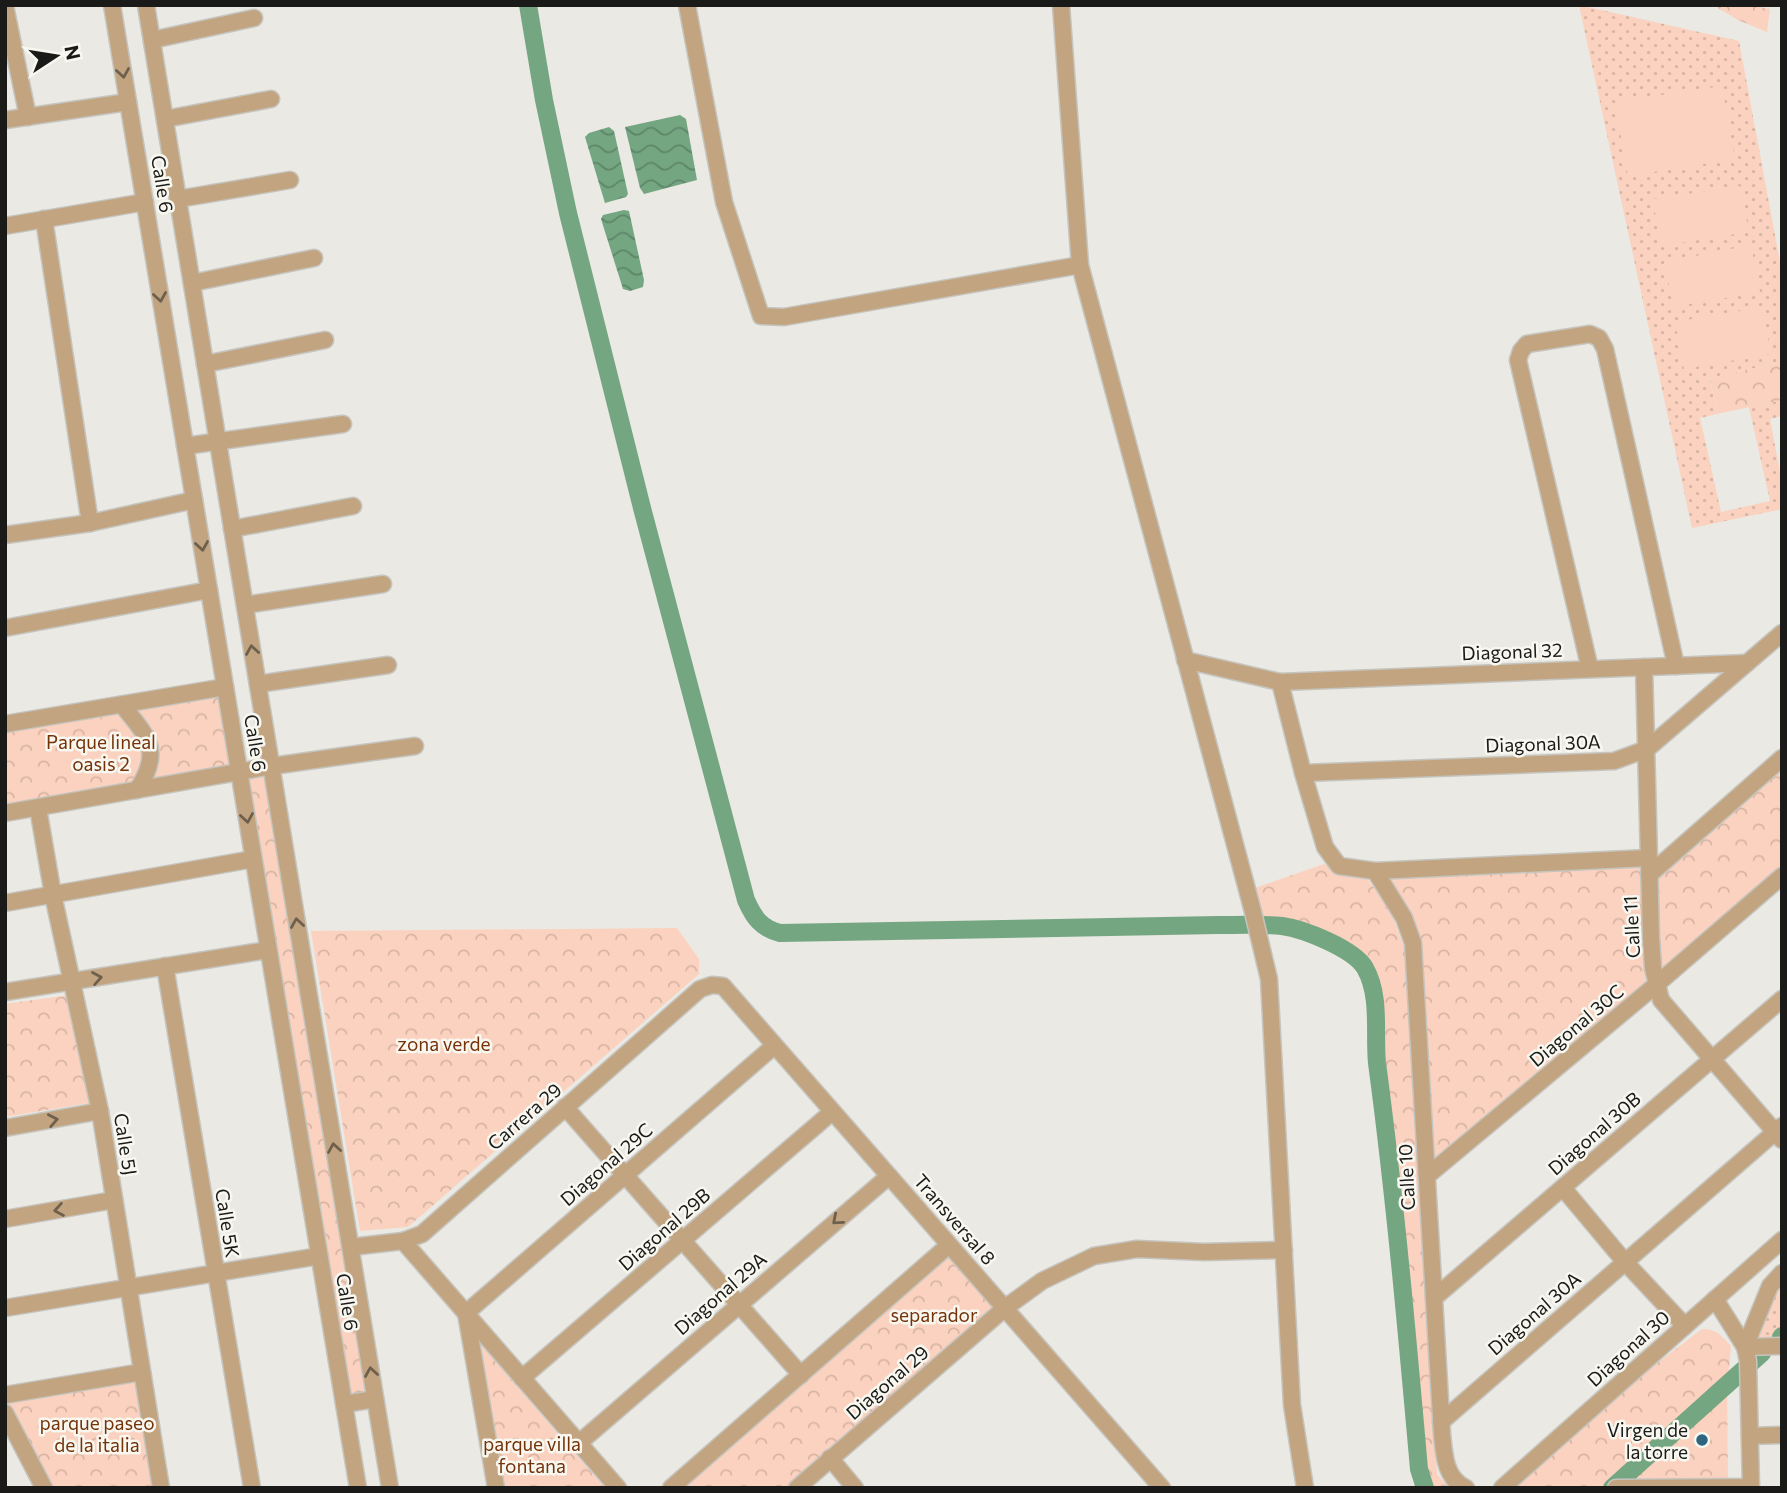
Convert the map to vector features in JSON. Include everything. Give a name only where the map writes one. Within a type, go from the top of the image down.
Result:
[{"type":"street","name":"Calle 6","points":[[112,5],[358,1488]]},
{"type":"street","name":"Calle 6","points":[[146,5],[390,1488]]},
{"type":"street","points":[[687,5],[724,202],[761,316],[783,317],[1080,265]]},
{"type":"street","points":[[1061,5],[1080,265],[1269,979],[1293,1405],[1305,1488]]},
{"type":"street","points":[[5,6],[28,117]]},
{"type":"street","points":[[152,40],[254,18]]},
{"type":"street","points":[[165,119],[271,99]]},
{"type":"street","points":[[5,120],[128,102]]},
{"type":"street","points":[[178,200],[290,180]]},
{"type":"street","points":[[5,226],[145,202]]},
{"type":"street","points":[[44,219],[90,523]]},
{"type":"street","points":[[192,282],[314,258]]},
{"type":"street","points":[[1590,669],[1518,360],[1527,344],[1590,334],[1599,338],[1605,349],[1676,666]]},
{"type":"street","points":[[205,364],[325,340]]},
{"type":"street","points":[[185,446],[343,424]]},
{"type":"street","points":[[5,535],[90,523],[194,500]]},
{"type":"street","points":[[232,529],[354,506]]},
{"type":"street","points":[[245,605],[383,584]]},
{"type":"street","points":[[5,628],[209,590]]},
{"type":"street","name":"Diagonal 30A","points":[[1303,774],[1614,761],[1647,748],[1782,633]]},
{"type":"street","name":"Diagonal 32","points":[[1185,660],[1280,682],[1747,663]]},
{"type":"street","points":[[258,684],[388,665]]},
{"type":"street","name":"Calle 11","points":[[1644,667],[1651,937],[1661,1000],[1779,1133]]},
{"type":"street","points":[[1280,682],[1325,847],[1339,866],[1375,870],[1649,867],[1782,758]]},
{"type":"street","points":[[5,724],[225,687]]},
{"type":"street","points":[[122,705],[143,732],[151,752],[149,769],[137,790]]},
{"type":"street","points":[[5,813],[272,766],[415,746]]},
{"type":"street","name":"Calle 5J","points":[[38,808],[53,895],[100,1111],[161,1488]]},
{"type":"street","points":[[5,903],[253,859]]},
{"type":"street","name":"Calle 10","points":[[1375,870],[1404,918],[1413,943],[1441,1422],[1446,1467],[1463,1487]]},
{"type":"street","name":"Diagonal 30C","points":[[1427,1176],[1782,876]]},
{"type":"street","points":[[5,992],[268,950]]},
{"type":"street","name":"Calle 5K","points":[[165,966],[252,1488]]},
{"type":"street","name":"Carrera 29","points":[[351,1247],[403,1241],[422,1234],[700,989],[712,985]]},
{"type":"street","name":"Transversal 8","points":[[712,985],[723,986],[1162,1488]]},
{"type":"street","name":"Diagonal 30B","points":[[1434,1298],[1782,999]]},
{"type":"street","name":"Diagonal 29C","points":[[466,1313],[774,1046]]},
{"type":"street","points":[[565,1107],[801,1375]]},
{"type":"street","points":[[5,1128],[100,1111]]},
{"type":"street","name":"Diagonal 29B","points":[[523,1378],[832,1112]]},
{"type":"street","name":"Diagonal 30A","points":[[1441,1422],[1779,1133]]},
{"type":"street","name":"Diagonal 29A","points":[[579,1443],[889,1176]]},
{"type":"street","points":[[1563,1188],[1685,1326]]},
{"type":"street","points":[[5,1219],[114,1200]]},
{"type":"street","name":"Diagonal 30","points":[[1503,1488],[1782,1240]]},
{"type":"street","points":[[403,1241],[618,1488]]},
{"type":"street","points":[[671,1488],[949,1245]]},
{"type":"street","name":"Diagonal 29","points":[[797,1488],[1005,1308],[1042,1281],[1094,1256],[1137,1250],[1284,1250]]},
{"type":"street","points":[[5,1308],[319,1256]]},
{"type":"street","points":[[1616,1488],[1751,1487],[1746,1354],[1770,1286],[1782,1273]]},
{"type":"street","points":[[1715,1299],[1746,1354]]},
{"type":"street","points":[[466,1313],[496,1488]]},
{"type":"street","points":[[1746,1354],[1782,1346]]},
{"type":"street","points":[[5,1395],[142,1371]]},
{"type":"street","points":[[344,1404],[376,1399]]},
{"type":"street","points":[[5,1413],[44,1488]]},
{"type":"street","points":[[1750,1436],[1782,1435]]},
{"type":"street","points":[[830,1458],[855,1488]]},
{"type":"green space","points":[[1579,5],[1739,41],[1782,273],[1782,362],[1710,378],[1717,414],[1700,418],[1721,512],[1770,501],[1749,407],[1782,400],[1782,416],[1770,419],[1782,483],[1782,509],[1692,528]]},
{"type":"green space","points":[[1713,5],[1748,5],[1770,9],[1767,32],[1738,20]]},
{"type":"green space","points":[[1722,86],[1735,159],[1628,176],[1615,102]]},
{"type":"green space","points":[[1740,186],[1749,232],[1660,246],[1653,199]]},
{"type":"green space","points":[[1751,245],[1760,292],[1673,307],[1665,262]]},
{"type":"green space","points":[[1762,307],[1771,354],[1684,369],[1675,322]]},
{"type":"green space","points":[[1782,362],[1782,400],[1717,414],[1710,378]]},
{"type":"green space","points":[[221,691],[230,770],[144,786],[154,769],[127,706]]},
{"type":"green space","name":"Parque lineal oasis 2","points":[[119,709],[145,745],[146,762],[133,787],[5,807],[5,731]]},
{"type":"green space","points":[[1782,758],[1782,876],[1427,1176],[1413,943],[1375,871],[1649,858],[1650,874]]},
{"type":"green space","points":[[272,766],[375,1399],[344,1404],[233,773]]},
{"type":"green space","points":[[1324,864],[1340,872],[1366,877],[1390,910],[1406,952],[1437,1474],[1449,1488],[1425,1488],[1419,1469],[1399,1203],[1377,1051],[1372,985],[1355,951],[1287,922],[1264,921],[1255,888]]},
{"type":"green space","name":"zona verde","points":[[677,928],[699,959],[699,974],[408,1227],[360,1231],[311,931]]},
{"type":"green space","points":[[70,995],[89,1103],[5,1117],[5,1004]]},
{"type":"green space","name":"separador","points":[[949,1245],[1005,1308],[795,1488],[676,1488]]},
{"type":"green space","points":[[1782,1276],[1782,1344],[1745,1347]]},
{"type":"green space","points":[[1702,1329],[1718,1333],[1731,1346],[1728,1380],[1611,1488],[1510,1488],[1639,1377]]},
{"type":"green space","name":"parque villa fontana","points":[[481,1345],[605,1488],[504,1488]]},
{"type":"green space","name":"parque paseo de la italia","points":[[142,1372],[161,1488],[44,1488],[5,1413],[5,1395]]},
{"type":"green space","points":[[1727,1389],[1728,1482],[1622,1486]]},
{"type":"water","points":[[680,115],[686,119],[697,180],[644,194],[640,188],[625,127]]},
{"type":"water","points":[[609,127],[614,131],[628,194],[605,203],[585,137],[589,133]]},
{"type":"water","points":[[629,211],[644,280],[643,287],[630,291],[623,289],[601,219],[603,215]]},
{"type":"waterway","points":[[528,5],[544,100],[568,213],[642,508],[746,900],[752,912],[763,925],[780,933],[1282,926],[1328,941],[1359,961],[1370,979],[1375,1002],[1377,1063],[1395,1215],[1419,1469],[1425,1488]]},
{"type":"waterway","points":[[1612,1488],[1762,1353]]},
{"type":"place","name":"Virgen de la torre","points":[[1702,1440]]}]
